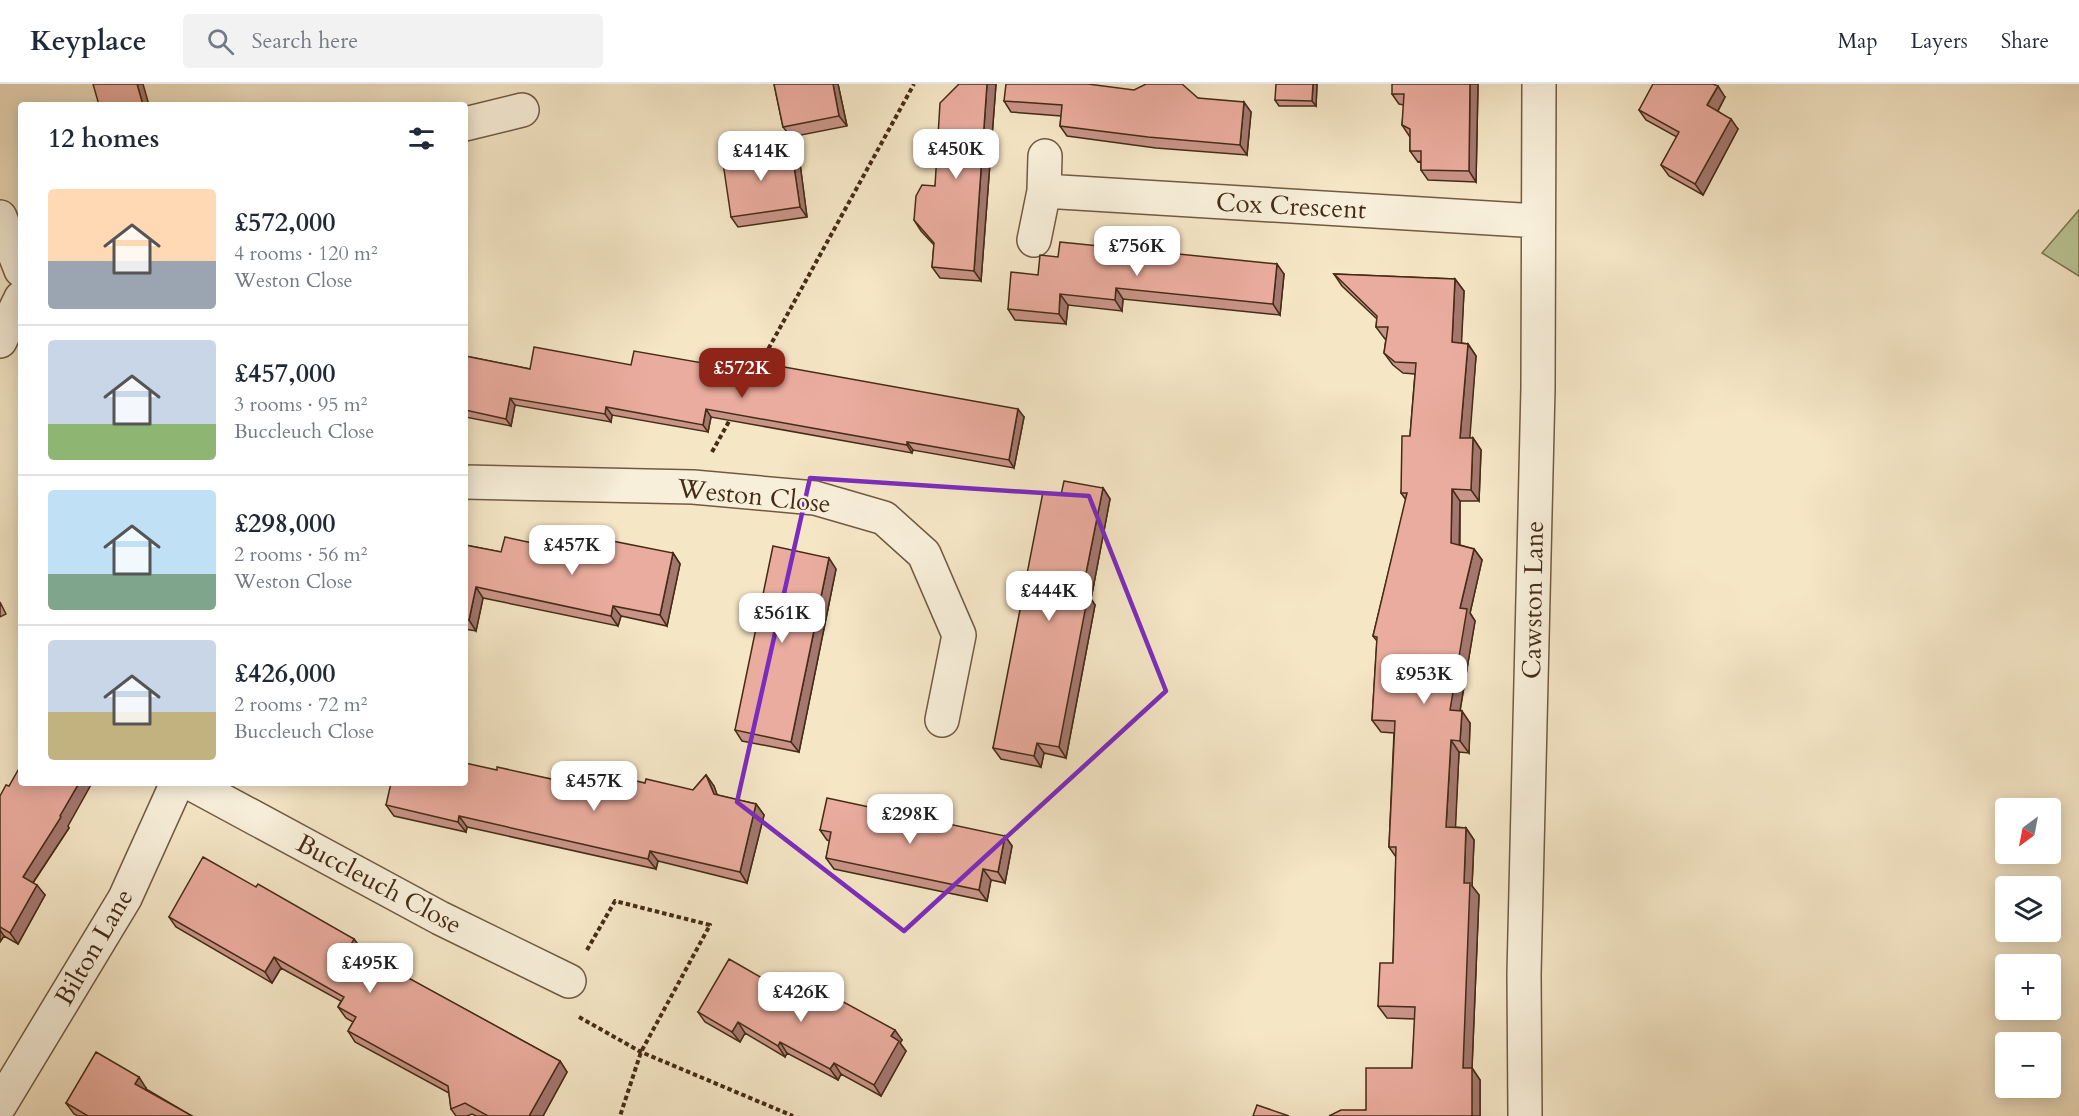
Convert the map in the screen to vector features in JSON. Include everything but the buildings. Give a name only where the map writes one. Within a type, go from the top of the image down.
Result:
[{"type":"street","name":"Cawston Lane","points":[[1525,1116],[1524,974],[1538,388],[1539,84]]},
{"type":"street","points":[[468,123],[522,110]]},
{"type":"street","points":[[1034,240],[1044,191],[1045,156]]},
{"type":"street","name":"Cox Crescent","points":[[1044,191],[1538,221]]},
{"type":"street","points":[[7,217],[18,259]]},
{"type":"street","points":[[0,342],[18,304]]},
{"type":"street","name":"Weston Close","points":[[468,482],[693,487],[815,498],[884,518],[924,554],[959,635],[942,720]]},
{"type":"street","name":"Bilton Lane","points":[[0,1105],[125,898],[176,786]]},
{"type":"street","name":"Buccleuch Close","points":[[196,786],[440,918],[569,981]]},
{"type":"path","points":[[750,384],[914,84]]},
{"type":"path","points":[[693,487],[733,414]]},
{"type":"path","points":[[620,1116],[641,1052],[710,924],[615,901],[556,1004],[641,1052],[793,1116]]},
{"type":"highlighted area","points":[[810,478],[1089,496],[1166,691],[904,931],[737,802]]},
{"type":"green space","points":[[2079,210],[2079,276],[2042,253]]}]
